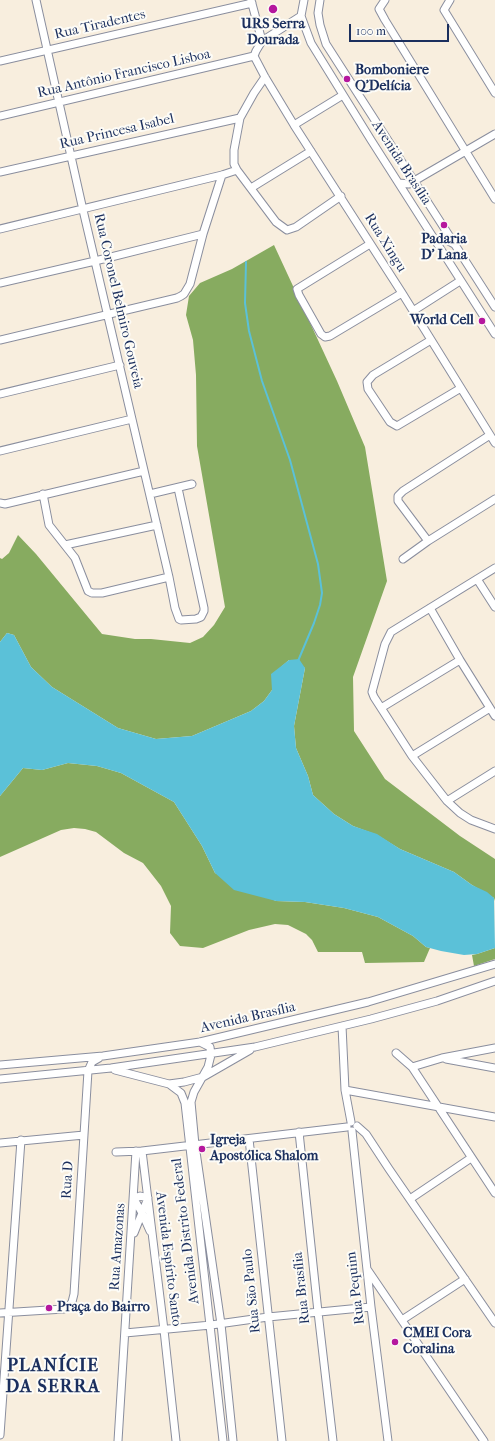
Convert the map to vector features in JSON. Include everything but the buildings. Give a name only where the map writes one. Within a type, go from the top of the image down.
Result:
[{"type":"street","name":"Rua Coronel Belmiro Gouveia","points":[[36,0],[83,210],[176,608],[179,619],[181,620],[198,618],[203,614],[204,608],[178,488]]},
{"type":"street","points":[[254,56],[262,41],[301,16],[304,0]]},
{"type":"street","name":"Avenida Brasília","points":[[320,0],[318,13],[326,44],[495,307]]},
{"type":"street","points":[[385,0],[379,9],[396,40],[495,199]]},
{"type":"street","points":[[450,0],[444,10],[495,93]]},
{"type":"street","name":"Rua Tiradentes","points":[[0,60],[251,1]]},
{"type":"street","points":[[251,1],[262,41]]},
{"type":"street","name":"Avenida Brasília","points":[[301,16],[311,43],[460,281],[495,334]]},
{"type":"street","name":"Rua Xingu","points":[[254,56],[294,125],[341,196],[495,443]]},
{"type":"street","name":"Rua Antônio Francisco Lisboa","points":[[0,116],[254,56]]},
{"type":"street","points":[[265,77],[250,99],[240,118],[234,150],[234,164],[237,170],[276,222],[287,230],[296,227],[341,196]]},
{"type":"street","points":[[294,125],[343,95]]},
{"type":"street","name":"Rua Princesa Isabel","points":[[0,172],[240,118]]},
{"type":"street","points":[[399,183],[409,184],[414,182],[495,134]]},
{"type":"street","points":[[251,188],[311,151]]},
{"type":"street","points":[[0,229],[222,176],[237,170]]},
{"type":"street","points":[[0,340],[177,298],[184,294],[190,284],[203,234],[222,176]]},
{"type":"street","points":[[0,283],[203,234]]},
{"type":"street","points":[[436,241],[441,239],[447,240],[456,246]]},
{"type":"street","points":[[370,244],[299,287],[297,291],[298,295],[321,334],[325,337],[330,336],[402,293]]},
{"type":"street","points":[[413,311],[460,281]]},
{"type":"street","points":[[488,324],[495,330]]},
{"type":"street","points":[[431,340],[373,376],[367,382],[368,389],[390,422],[395,426],[400,426],[461,388]]},
{"type":"street","points":[[0,394],[120,366]]},
{"type":"street","points":[[0,451],[132,419]]},
{"type":"street","points":[[428,541],[398,501],[398,496],[403,491],[490,435]]},
{"type":"street","points":[[2,503],[144,471]]},
{"type":"street","points":[[150,494],[192,484]]},
{"type":"street","points":[[43,494],[49,525],[75,558],[87,590],[92,593],[102,593],[169,577]]},
{"type":"street","points":[[403,559],[428,541],[495,499]]},
{"type":"street","points":[[65,545],[157,525]]},
{"type":"street","points":[[495,568],[391,632],[386,639],[372,692],[412,756],[447,801],[460,813],[471,820],[495,829]]},
{"type":"street","points":[[477,579],[495,607]]},
{"type":"street","points":[[430,608],[495,716]]},
{"type":"street","points":[[381,708],[460,660]]},
{"type":"street","points":[[412,756],[490,708]]},
{"type":"street","points":[[447,801],[495,772]]},
{"type":"street","name":"Avenida Brasília","points":[[0,1065],[103,1056],[200,1042],[368,1002],[495,964]]},
{"type":"street","name":"Avenida Brasília","points":[[0,1079],[88,1071],[212,1055],[255,1047],[437,1001],[495,982]]},
{"type":"street","name":"Rua Pequim","points":[[342,1026],[345,1090],[352,1127],[366,1268],[388,1441]]},
{"type":"street","points":[[200,1042],[210,1048],[212,1055]]},
{"type":"street","points":[[168,1084],[203,1077],[255,1047]]},
{"type":"street","points":[[412,1067],[442,1058],[495,1048]]},
{"type":"street","points":[[396,1053],[412,1067],[495,1193]]},
{"type":"street","name":"Avenida Distrito Federal","points":[[212,1055],[208,1067],[194,1092],[191,1102],[192,1145],[223,1441]]},
{"type":"street","points":[[88,1071],[89,1065],[92,1062],[103,1056]]},
{"type":"street","points":[[442,1058],[495,1068]]},
{"type":"street","name":"Avenida Distrito Federal","points":[[111,1068],[168,1084],[176,1089],[185,1103],[221,1324],[233,1441]]},
{"type":"street","name":"Rua D","points":[[9,1313],[64,1309],[71,1305],[74,1294],[88,1071]]},
{"type":"street","points":[[345,1090],[495,1117]]},
{"type":"street","points":[[116,1152],[139,1151],[352,1127],[366,1134],[495,1323]]},
{"type":"street","name":"Rua Brasília","points":[[299,1132],[318,1312],[334,1441]]},
{"type":"street","points":[[0,1143],[84,1135]]},
{"type":"street","name":"Rua São Paulo","points":[[249,1139],[282,1441]]},
{"type":"street","points":[[0,1435],[21,1140]]},
{"type":"street","name":"Avenida Espírito Santo","points":[[139,1151],[148,1198],[153,1237],[176,1441]]},
{"type":"street","name":"Rua Amazonas","points":[[118,1441],[134,1199],[139,1151]]},
{"type":"street","points":[[410,1199],[471,1158]]},
{"type":"street","points":[[131,1241],[142,1213],[148,1198],[140,1196],[134,1199],[142,1213],[153,1237]]},
{"type":"street","points":[[366,1268],[484,1441]]},
{"type":"street","points":[[402,1320],[465,1279]]},
{"type":"street","points":[[125,1333],[221,1324],[268,1317],[371,1306]]},
{"type":"street","points":[[0,1313],[9,1313]]},
{"type":"green space","points":[[274,245],[337,381],[365,447],[387,581],[353,677],[354,731],[385,779],[460,836],[495,859],[495,901],[494,898],[454,872],[400,849],[377,835],[353,826],[334,814],[313,795],[308,776],[296,748],[294,726],[305,668],[289,660],[281,667],[272,690],[264,701],[251,711],[192,736],[156,739],[118,728],[52,687],[31,667],[14,635],[7,633],[0,642],[0,558],[2,559],[9,553],[18,535],[36,554],[102,634],[135,639],[190,643],[203,637],[214,625],[225,607],[197,446],[196,375],[193,340],[186,315],[189,296],[200,283],[232,269]]},
{"type":"green space","points":[[68,763],[97,766],[121,773],[174,802],[202,846],[215,873],[276,901],[305,902],[344,908],[378,917],[413,936],[426,947],[430,948],[424,962],[365,963],[362,952],[318,952],[312,940],[306,934],[288,925],[275,924],[249,930],[203,948],[180,946],[170,933],[171,906],[161,886],[143,863],[124,853],[96,832],[85,829],[74,828],[61,830],[0,857],[0,796],[23,768],[42,770]]},
{"type":"green space","points":[[495,948],[495,959],[474,966],[472,955]]},
{"type":"water","points":[[7,633],[14,635],[31,667],[52,687],[118,728],[156,739],[192,736],[251,711],[264,701],[272,690],[271,674],[289,660],[299,659],[305,668],[294,726],[296,748],[308,776],[313,795],[334,814],[353,826],[377,834],[400,849],[454,872],[472,885],[487,892],[494,898],[495,948],[477,954],[464,955],[441,951],[426,947],[413,936],[378,917],[344,908],[305,902],[276,901],[234,890],[215,873],[202,846],[174,802],[121,773],[97,766],[68,763],[42,770],[23,768],[0,796],[0,642]]},
{"type":"waterway","points":[[246,262],[245,303],[249,331],[262,381],[290,460],[318,564],[322,593],[314,623],[298,661]]},
{"type":"place","name":"URS Serra Dourada","points":[[273,9]]},
{"type":"place","name":"Bomboniere Q'Delícia","points":[[347,79]]},
{"type":"place","name":"Padaria D' Lana","points":[[444,225]]},
{"type":"place","name":"World Cell","points":[[482,321]]},
{"type":"place","name":"Igreja Apostólica Shalom","points":[[202,1149]]},
{"type":"place","name":"Praça do Bairro","points":[[49,1308]]},
{"type":"place","name":"CMEI Cora Coralina","points":[[395,1342]]},
{"type":"district","name":"PLANÍCIE DA SERRA","points":[[53,1377]]}]
